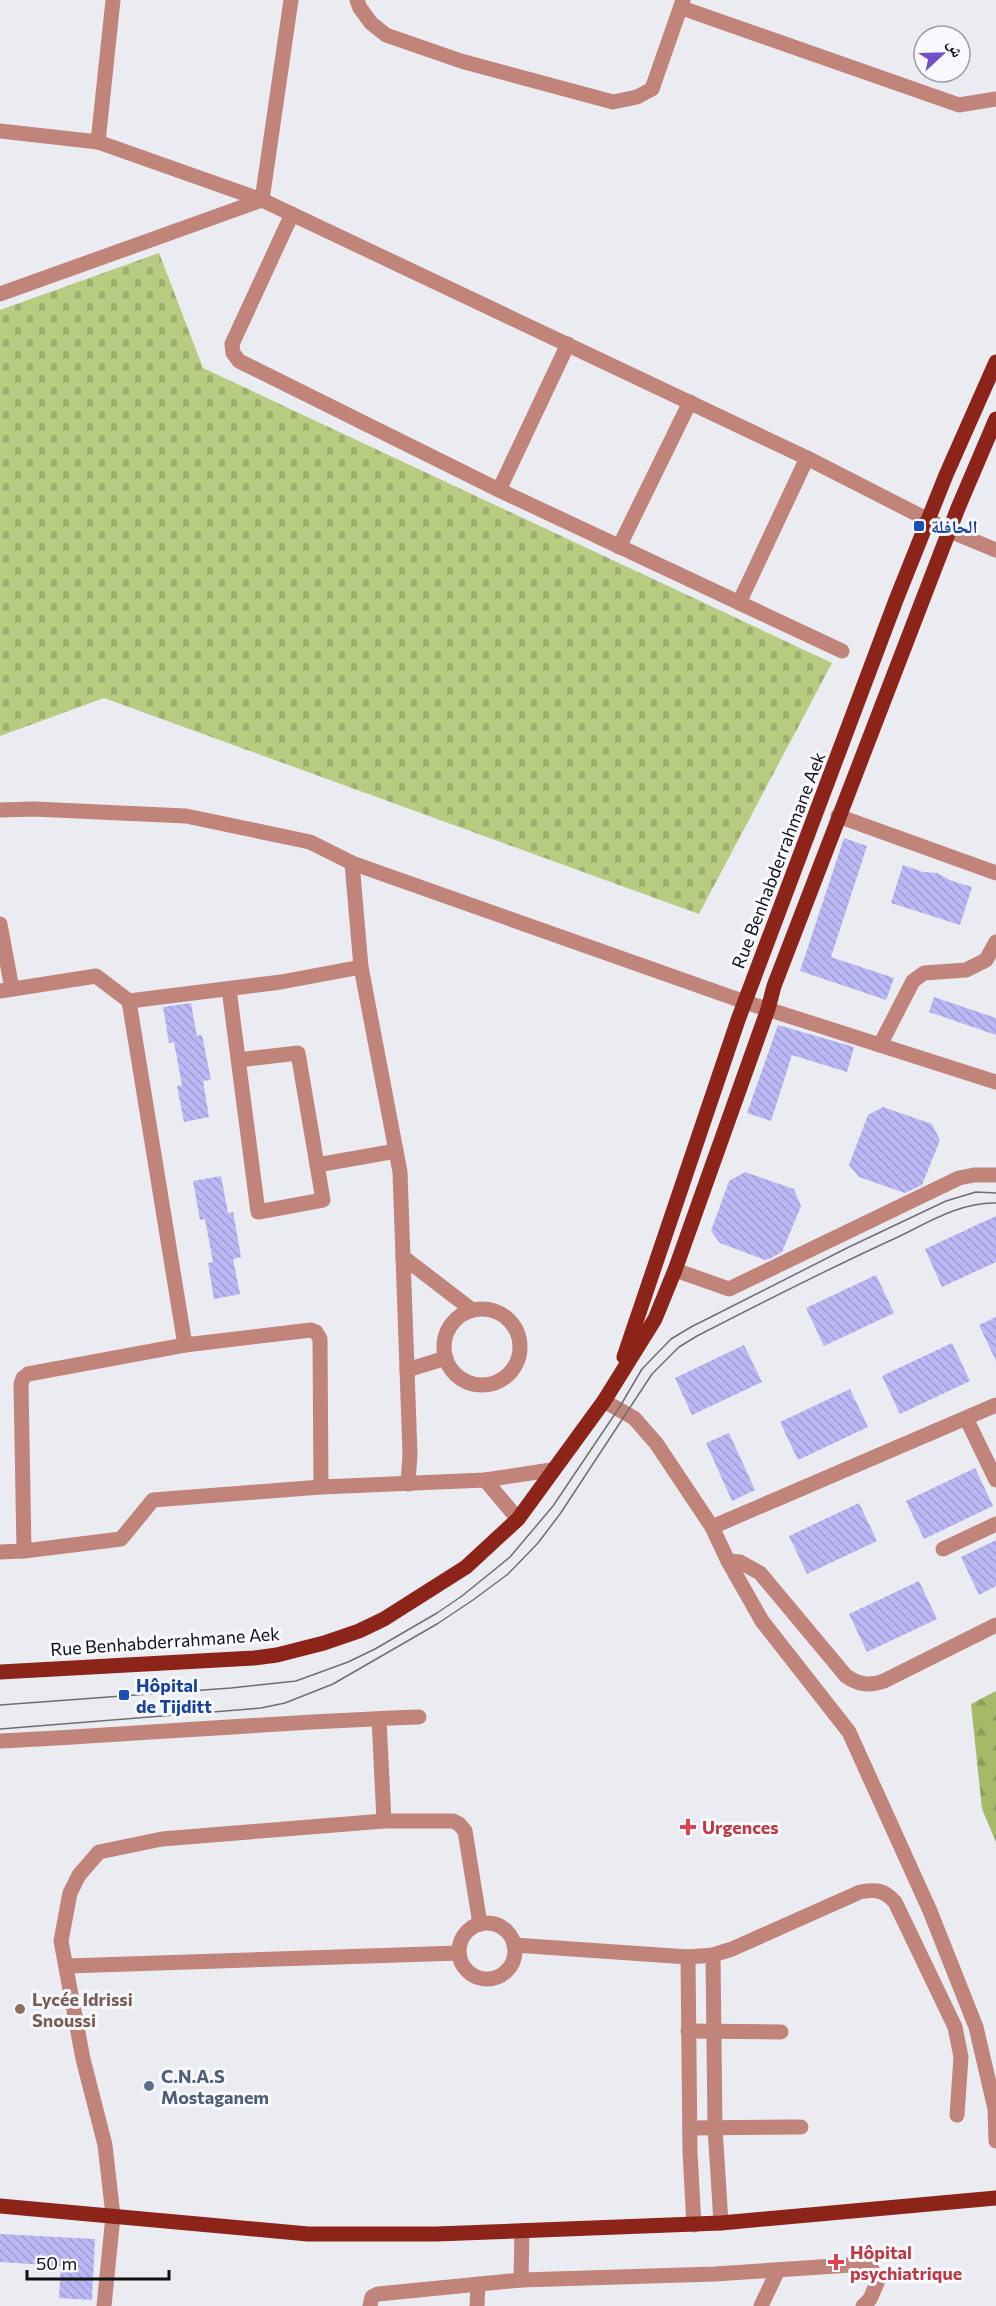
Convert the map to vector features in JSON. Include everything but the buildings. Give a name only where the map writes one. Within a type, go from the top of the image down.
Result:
[{"type":"main road","name":"Rue Benhabderrahmane Aek","points":[[616,1379],[745,1002],[896,600],[996,362]]},
{"type":"main road","name":"Rue Benhabderrahmane Aek","points":[[0,1672],[254,1658],[277,1655],[324,1643],[384,1619],[439,1585],[466,1567],[518,1519],[551,1470],[604,1401],[655,1319],[675,1270],[768,1010],[774,986],[838,816],[996,419]]},
{"type":"main road","points":[[0,2206],[308,2234],[436,2234],[694,2225],[996,2198]]},
{"type":"street","points":[[98,142],[112,0]]},
{"type":"street","points":[[262,200],[291,0]]},
{"type":"street","points":[[357,0],[371,23],[386,35],[461,61],[613,102],[637,97],[652,89],[682,4],[959,105],[996,99]]},
{"type":"street","points":[[0,131],[98,142],[262,200],[807,458],[950,531],[996,550]]},
{"type":"street","points":[[0,294],[262,200]]},
{"type":"street","points":[[292,214],[232,344],[233,353],[239,361],[499,490],[842,651]]},
{"type":"street","points":[[499,490],[568,344]]},
{"type":"street","points":[[619,547],[690,402]]},
{"type":"street","points":[[739,603],[807,458]]},
{"type":"street","points":[[0,810],[34,809],[186,816],[310,842],[352,863],[745,1002],[996,1082]]},
{"type":"street","points":[[838,816],[996,873]]},
{"type":"street","points":[[352,863],[361,967],[400,1172],[410,1454],[408,1484]]},
{"type":"street","points":[[0,924],[6,990],[96,976],[129,1001],[185,1345]]},
{"type":"street","points":[[879,1045],[913,981],[924,973],[966,970],[986,960],[996,942]]},
{"type":"street","points":[[129,1001],[281,982],[361,967]]},
{"type":"street","points":[[229,988],[238,1060],[258,1212],[322,1200],[298,1053],[238,1060]]},
{"type":"street","points":[[317,1165],[396,1151]]},
{"type":"street","points":[[675,1270],[729,1289],[958,1178],[996,1175]]},
{"type":"street","points":[[403,1257],[472,1310]]},
{"type":"street","points":[[485,1309],[498,1312],[513,1325],[520,1343],[520,1356],[514,1368],[505,1378],[483,1386],[460,1378],[451,1369],[444,1346],[449,1329],[461,1315],[472,1310],[485,1309]]},
{"type":"street","points":[[24,1551],[21,1384],[23,1378],[28,1374],[185,1345],[311,1330],[316,1332],[320,1339],[321,1487]]},
{"type":"street","points":[[407,1370],[446,1358]]},
{"type":"street","points":[[604,1401],[634,1418],[656,1443],[712,1527],[728,1561],[762,1621],[849,1732],[930,1911],[976,2027],[995,2109],[996,2141]]},
{"type":"street","points":[[712,1527],[996,1405]]},
{"type":"street","points":[[966,1418],[996,1480]]},
{"type":"street","points":[[0,1552],[121,1539],[153,1500],[321,1487],[485,1480],[551,1470]]},
{"type":"street","points":[[485,1480],[518,1519]]},
{"type":"street","points":[[943,1549],[996,1524]]},
{"type":"street","points":[[728,1561],[740,1562],[760,1573],[846,1676],[861,1684],[869,1685],[884,1681],[996,1625]]},
{"type":"street","points":[[0,1741],[262,1724],[419,1717]]},
{"type":"street","points":[[379,1719],[384,1821]]},
{"type":"street","points":[[104,2306],[113,2216],[105,2145],[83,2059],[61,1941],[70,1893],[79,1875],[99,1852],[162,1839],[384,1821],[453,1821],[465,1831],[480,1924]]},
{"type":"street","points":[[514,1945],[688,1957],[713,1955],[732,1949],[860,1892],[874,1890],[887,1893],[895,1902],[955,2027],[961,2057],[957,2115]]},
{"type":"street","points":[[489,1923],[505,1930],[514,1945],[513,1964],[508,1971],[491,1979],[473,1976],[466,1970],[459,1953],[464,1935],[471,1928],[480,1924],[489,1923]]},
{"type":"street","points":[[67,1966],[459,1953]]},
{"type":"street","points":[[713,1955],[715,2128],[721,2223]]},
{"type":"street","points":[[688,1957],[690,2128],[694,2225]]},
{"type":"street","points":[[688,2031],[782,2032]]},
{"type":"street","points":[[690,2128],[801,2127]]},
{"type":"street","points":[[522,2231],[522,2280]]},
{"type":"street","points":[[370,2306],[372,2297],[378,2294],[522,2280],[777,2270],[866,2264],[872,2270],[877,2283],[870,2299],[863,2306]]},
{"type":"street","points":[[761,2306],[777,2270]]},
{"type":"street","points":[[477,2306],[478,2284]]},
{"type":"green space","points":[[159,253],[203,368],[832,663],[699,914],[104,698],[0,736],[0,310]]},
{"type":"green space","points":[[996,1691],[996,1842],[982,1809],[971,1704]]},
{"type":"tram line","points":[[0,1705],[296,1681],[348,1662],[375,1649],[462,1596],[510,1557],[553,1506],[619,1408],[642,1369],[671,1339],[849,1247],[946,1201],[976,1192],[996,1193]]},
{"type":"tram line","points":[[0,1729],[261,1708],[285,1703],[333,1684],[437,1624],[508,1574],[538,1543],[560,1514],[652,1374],[679,1347],[772,1298],[933,1219],[958,1209],[996,1203]]},
{"type":"place","name":"الحافلة","points":[[919,526]]},
{"type":"place","name":"Hôpital de Tijditt","points":[[124,1695]]},
{"type":"place","name":"Urgences","points":[[688,1827]]},
{"type":"place","name":"Lycée Idrissi Snoussi","points":[[20,2009]]},
{"type":"place","name":"C.N.A.S Mostaganem","points":[[149,2086]]},
{"type":"place","name":"Hôpital psychiatrique","points":[[836,2262]]}]
